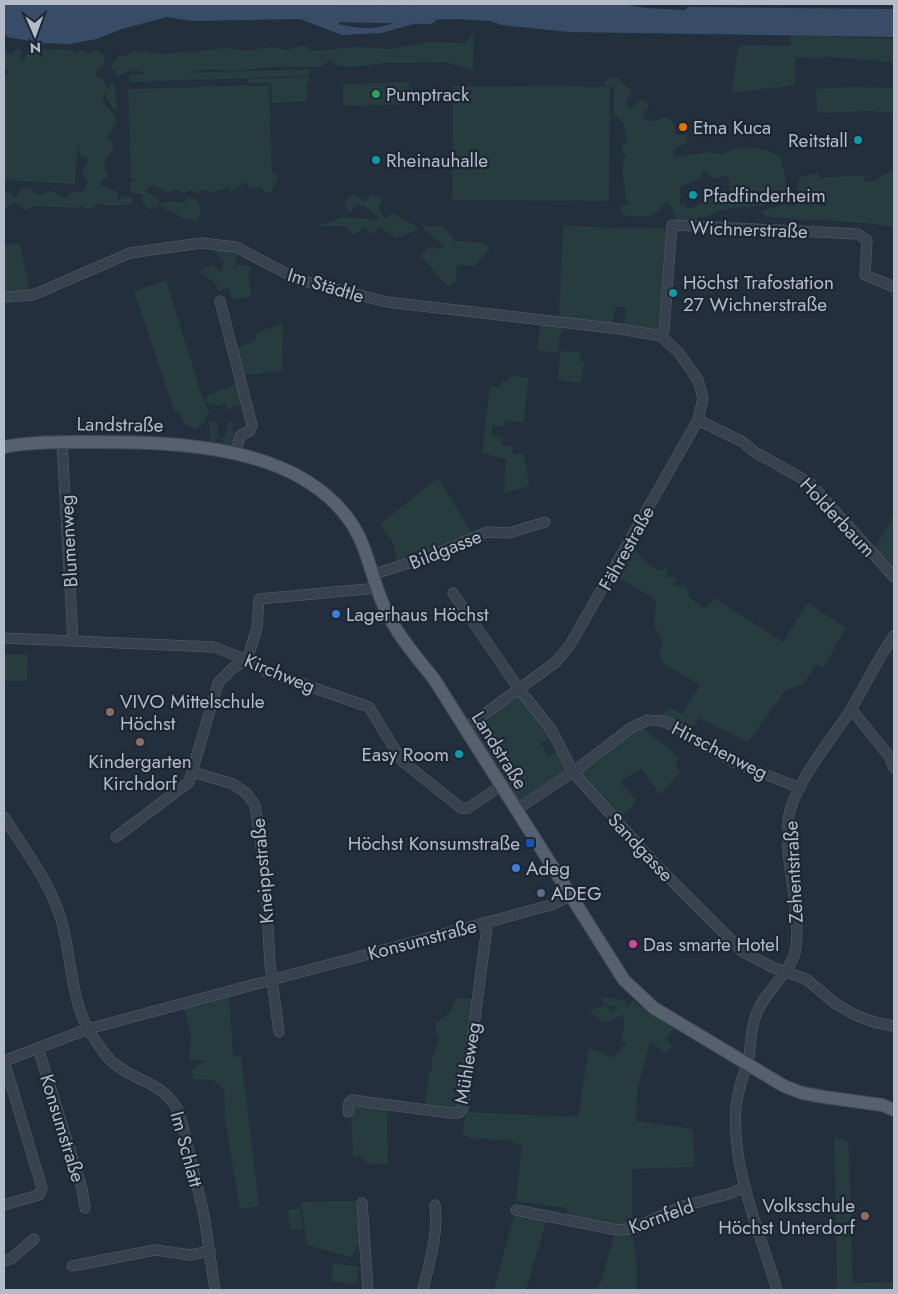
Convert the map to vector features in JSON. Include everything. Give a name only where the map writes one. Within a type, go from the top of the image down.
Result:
[{"type":"main road","name":"Landstraße","points":[[4,447],[62,442],[170,442],[235,453],[303,479],[332,501],[359,534],[387,614],[399,634],[434,679],[624,980],[648,1003],[784,1086],[802,1093],[882,1105],[894,1110]]},
{"type":"street","name":"Wichnerstraße","points":[[661,336],[664,330],[672,225],[858,234],[867,240],[865,275],[894,287]]},
{"type":"street","name":"Im Städtle","points":[[4,297],[33,295],[130,253],[201,243],[236,247],[299,280],[378,300],[661,336]]},
{"type":"street","points":[[220,301],[252,424],[250,431],[241,435],[235,453]]},
{"type":"street","name":"Fährestraße","points":[[465,728],[556,662],[577,634],[698,420],[703,398],[698,380],[679,353],[661,336]]},
{"type":"street","name":"Holderbaum","points":[[698,420],[743,442],[753,451],[810,483],[894,577]]},
{"type":"street","name":"Blumenweg","points":[[62,442],[73,641]]},
{"type":"street","name":"Bildgasse","points":[[374,574],[428,557],[482,533],[509,533],[545,522]]},
{"type":"street","points":[[116,837],[189,782],[218,683],[234,667],[246,660],[257,628],[259,599],[378,588]]},
{"type":"street","name":"Sandgasse","points":[[453,593],[519,689],[551,730],[573,772],[657,866],[743,952],[784,972],[806,979],[836,1004],[855,1015],[876,1024],[894,1026]]},
{"type":"street","name":"Zehentstraße","points":[[777,1290],[745,1186],[737,1144],[736,1108],[741,1082],[748,1065],[756,1014],[769,991],[784,972],[796,948],[795,901],[787,823],[790,808],[800,788],[851,709],[894,636]]},
{"type":"street","name":"Kirchweg","points":[[4,638],[214,647],[246,660],[265,671],[369,707],[402,761],[460,808],[468,808],[501,786]]},
{"type":"street","points":[[851,709],[884,748],[894,768]]},
{"type":"street","name":"Hirschenweg","points":[[516,810],[573,772],[630,728],[648,720],[661,720],[673,725],[736,763],[800,788]]},
{"type":"street","name":"Kneippstraße","points":[[193,772],[233,784],[246,793],[255,805],[264,874],[273,980]]},
{"type":"street","name":"Im Schlatt","points":[[4,817],[47,884],[61,918],[80,1014],[88,1029],[115,1064],[161,1088],[174,1102],[180,1114],[210,1251],[215,1290]]},
{"type":"street","name":"Konsumstraße","points":[[4,1205],[39,1195],[42,1188],[4,1061],[88,1029],[551,905],[570,896]]},
{"type":"street","name":"Mühleweg","points":[[348,1112],[349,1102],[352,1100],[450,1113],[459,1113],[463,1108],[487,927],[486,922]]},
{"type":"street","points":[[273,980],[279,1032]]},
{"type":"street","name":"Konsumstraße","points":[[38,1048],[82,1189],[85,1208]]},
{"type":"street","name":"Kornfeld","points":[[516,1210],[620,1230],[634,1228],[683,1206],[732,1193],[745,1186]]},
{"type":"street","points":[[362,1203],[368,1290]]},
{"type":"street","points":[[423,1290],[437,1217],[435,1205]]},
{"type":"street","points":[[4,1262],[12,1258],[34,1239]]},
{"type":"street","points":[[72,1266],[155,1250],[191,1255],[210,1251]]},
{"type":"green space","points":[[474,32],[473,71],[446,62],[384,63],[354,67],[339,66],[330,61],[319,67],[277,67],[232,71],[212,69],[185,73],[309,69],[309,76],[130,82],[129,75],[146,74],[135,71],[117,77],[111,65],[119,55],[127,56],[131,52],[143,51],[162,54],[231,48],[244,51],[273,47],[288,50],[304,45],[313,51],[354,47],[392,49],[425,42],[465,43]]},
{"type":"green space","points":[[790,35],[894,39],[894,63],[833,57],[795,58],[795,85],[732,93],[738,48],[741,45],[791,46]]},
{"type":"green space","points":[[31,46],[51,50],[66,49],[75,52],[82,50],[91,54],[94,50],[102,53],[105,57],[102,68],[95,73],[97,77],[102,78],[108,89],[114,81],[117,108],[113,109],[104,92],[102,100],[114,114],[117,122],[106,138],[112,141],[113,150],[107,156],[105,168],[108,176],[101,181],[101,185],[117,192],[119,200],[123,196],[132,197],[132,205],[110,206],[98,203],[93,208],[84,209],[82,205],[77,208],[35,206],[25,210],[15,203],[7,208],[4,206],[4,193],[9,192],[15,197],[22,188],[29,188],[37,195],[51,191],[64,197],[73,192],[83,192],[88,181],[82,172],[89,159],[80,156],[78,141],[75,184],[4,180],[4,74],[10,74],[4,70],[4,51],[12,54],[18,48],[22,52],[20,58],[23,62]]},
{"type":"green space","points":[[309,77],[310,81],[307,82],[307,101],[272,103],[271,83],[248,83],[248,79]]},
{"type":"green space","points":[[618,78],[630,90],[631,95],[625,100],[630,109],[641,100],[646,101],[649,107],[644,113],[644,118],[653,122],[665,117],[674,123],[675,134],[687,135],[687,143],[677,147],[673,153],[675,157],[709,152],[722,155],[736,149],[760,148],[781,158],[787,189],[784,197],[770,204],[719,212],[702,218],[699,226],[679,225],[667,200],[653,215],[639,217],[622,214],[621,207],[630,203],[626,199],[622,172],[626,155],[622,151],[623,144],[627,142],[624,124],[614,114],[614,87],[605,86],[606,79]],"holes":[[[703,171],[708,171],[709,176],[713,179],[726,175],[729,180],[730,195],[725,197],[712,195],[693,208],[687,208],[686,204],[680,205],[680,187],[700,178]]]},
{"type":"green space","name":"Pumptrack","points":[[409,82],[409,104],[343,106],[343,84]]},
{"type":"green space","points":[[269,85],[272,173],[274,172],[278,178],[271,192],[265,192],[260,187],[250,188],[246,182],[231,192],[228,187],[210,193],[204,189],[197,193],[191,190],[184,193],[175,189],[169,193],[153,185],[145,191],[159,200],[159,204],[170,201],[183,203],[188,197],[197,200],[201,212],[197,221],[180,217],[160,206],[149,209],[142,201],[143,194],[132,193],[130,182],[138,179],[131,179],[128,89]]},
{"type":"green space","points":[[453,86],[610,87],[609,201],[452,200]]},
{"type":"green space","points":[[894,88],[894,113],[871,111],[817,113],[816,89]]},
{"type":"green space","points":[[894,169],[894,227],[867,223],[767,217],[762,214],[763,211],[790,202],[793,207],[799,202],[825,206],[826,204],[823,202],[805,199],[799,195],[797,188],[800,177],[818,173],[819,178],[862,175],[865,177],[864,182],[872,181]]},
{"type":"green space","points":[[370,194],[382,198],[379,208],[385,219],[393,213],[420,229],[396,238],[379,227],[373,235],[365,227],[353,235],[345,226],[318,226],[342,217],[380,220],[368,208],[357,204],[349,213],[344,205],[350,196],[356,195],[365,202]]},
{"type":"green space","points":[[422,225],[444,227],[455,241],[485,243],[490,248],[475,266],[457,265],[456,281],[447,286],[421,256],[428,247],[441,249],[444,246],[423,229]]},
{"type":"green space","points":[[563,225],[628,229],[664,228],[666,235],[658,328],[656,330],[624,327],[626,307],[616,306],[612,325],[559,318]]},
{"type":"green space","points":[[20,244],[30,292],[4,294],[4,245]]},
{"type":"green space","points":[[212,250],[229,251],[237,254],[234,271],[237,265],[246,265],[253,269],[248,272],[251,296],[233,300],[229,288],[219,291],[214,282],[199,272],[211,265],[221,271],[224,261]]},
{"type":"green space","points":[[166,280],[202,397],[209,411],[204,423],[195,429],[184,424],[178,410],[175,413],[134,291]]},
{"type":"green space","points":[[283,323],[282,371],[244,375],[237,348],[256,340],[255,333]]},
{"type":"green space","points":[[540,325],[565,327],[560,334],[558,350],[580,353],[580,361],[584,362],[581,383],[558,380],[560,353],[537,351]]},
{"type":"green space","points":[[513,376],[528,378],[524,422],[505,421],[504,426],[492,425],[491,436],[502,438],[502,445],[513,447],[512,453],[524,454],[529,486],[504,493],[506,459],[482,453],[490,386],[501,387],[502,382]]},
{"type":"green space","points":[[238,383],[244,400],[236,408],[234,403],[232,409],[227,410],[225,401],[221,406],[209,404],[205,400],[209,395]]},
{"type":"green space","points":[[209,420],[218,424],[217,437],[224,438],[229,421],[234,424],[231,429],[238,436],[233,446],[224,444],[223,440],[217,438],[214,442],[210,442]]},
{"type":"green space","points":[[438,478],[472,533],[398,563],[392,541],[380,524]]},
{"type":"green space","points":[[894,514],[894,570],[893,572],[875,548]]},
{"type":"green space","points":[[634,549],[644,561],[660,571],[666,568],[668,572],[666,579],[672,576],[677,579],[677,582],[673,584],[675,586],[685,585],[689,593],[688,596],[705,609],[714,598],[783,642],[808,603],[846,628],[824,667],[816,664],[803,685],[786,690],[748,742],[699,718],[690,732],[661,719],[660,715],[671,708],[682,714],[700,685],[663,663],[659,652],[663,642],[654,625],[656,600],[618,577],[624,565],[623,555],[627,550]]},
{"type":"green space","points":[[4,654],[28,655],[27,681],[4,681]]},
{"type":"green space","points":[[515,697],[522,698],[552,738],[541,743],[548,756],[559,751],[569,770],[522,801],[517,800],[474,729]]},
{"type":"green space","points":[[640,726],[680,758],[676,764],[680,772],[660,795],[642,769],[620,781],[635,799],[635,803],[623,815],[616,817],[581,774],[582,770]]},
{"type":"green space","points":[[229,995],[233,1057],[241,1056],[259,1206],[240,1209],[225,1119],[224,1089],[213,1080],[193,1079],[192,1069],[205,1060],[189,1061],[191,1034],[184,1007]]},
{"type":"green space","points":[[602,997],[627,1001],[626,1007],[633,1000],[674,1029],[666,1040],[672,1046],[666,1053],[650,1043],[638,1086],[636,1121],[693,1129],[695,1167],[632,1169],[632,1223],[618,1228],[566,1217],[567,1208],[516,1201],[522,1145],[504,1140],[477,1138],[476,1140],[462,1134],[466,1112],[578,1117],[589,1048],[613,1057],[627,1042],[621,1042],[625,1023],[623,1015],[604,1023],[589,1010],[606,1006],[613,1013],[617,1007],[604,1004]]},
{"type":"green space","points":[[472,998],[474,1002],[458,1108],[425,1106],[429,1072],[432,1071],[432,1060],[439,1037],[435,1030],[436,1023],[452,1011],[452,1006],[456,999]]},
{"type":"green space","points":[[351,1105],[385,1107],[387,1110],[388,1164],[368,1163],[360,1156],[353,1157]]},
{"type":"green space","points":[[834,1137],[847,1140],[849,1150],[853,1283],[894,1282],[894,1290],[837,1290]]},
{"type":"green space","points":[[358,1201],[361,1241],[351,1257],[307,1245],[301,1202]]},
{"type":"green space","points":[[300,1208],[303,1229],[290,1230],[288,1210]]},
{"type":"green space","points":[[515,1212],[546,1219],[546,1222],[526,1290],[494,1290]]},
{"type":"green space","points":[[632,1231],[637,1265],[637,1290],[594,1290],[601,1282],[614,1235]]},
{"type":"green space","points":[[333,1264],[359,1266],[357,1284],[331,1281]]},
{"type":"water","points":[[4,4],[624,4],[645,8],[685,10],[688,7],[894,9],[894,37],[569,32],[502,25],[490,21],[456,19],[428,20],[381,33],[342,35],[300,19],[192,21],[167,17],[122,29],[96,39],[70,44],[39,43],[8,37],[4,33]],"holes":[[[367,12],[377,17],[406,15],[406,18],[398,22],[381,27],[356,28],[339,24],[339,20]]]},
{"type":"waterway","points":[[336,14],[429,16]]},
{"type":"place","name":"Pumptrack","points":[[376,94]]},
{"type":"place","name":"Etna Kuca","points":[[683,127]]},
{"type":"place","name":"Reitstall","points":[[858,140]]},
{"type":"place","name":"Rheinauhalle","points":[[376,160]]},
{"type":"place","name":"Pfadfinderheim","points":[[693,195]]},
{"type":"place","name":"Höchst Trafostation 27 Wichnerstraße","points":[[673,293]]},
{"type":"place","name":"Lagerhaus Höchst","points":[[336,614]]},
{"type":"place","name":"VIVO Mittelschule Höchst","points":[[110,712]]},
{"type":"place","name":"Kindergarten Kirchdorf","points":[[140,742]]},
{"type":"place","name":"Easy Room","points":[[459,754]]},
{"type":"place","name":"Höchst Konsumstraße","points":[[530,843]]},
{"type":"place","name":"Adeg","points":[[516,868]]},
{"type":"place","name":"ADEG","points":[[541,893]]},
{"type":"place","name":"Das smarte Hotel","points":[[633,944]]},
{"type":"place","name":"Volksschule Höchst Unterdorf","points":[[865,1216]]}]
